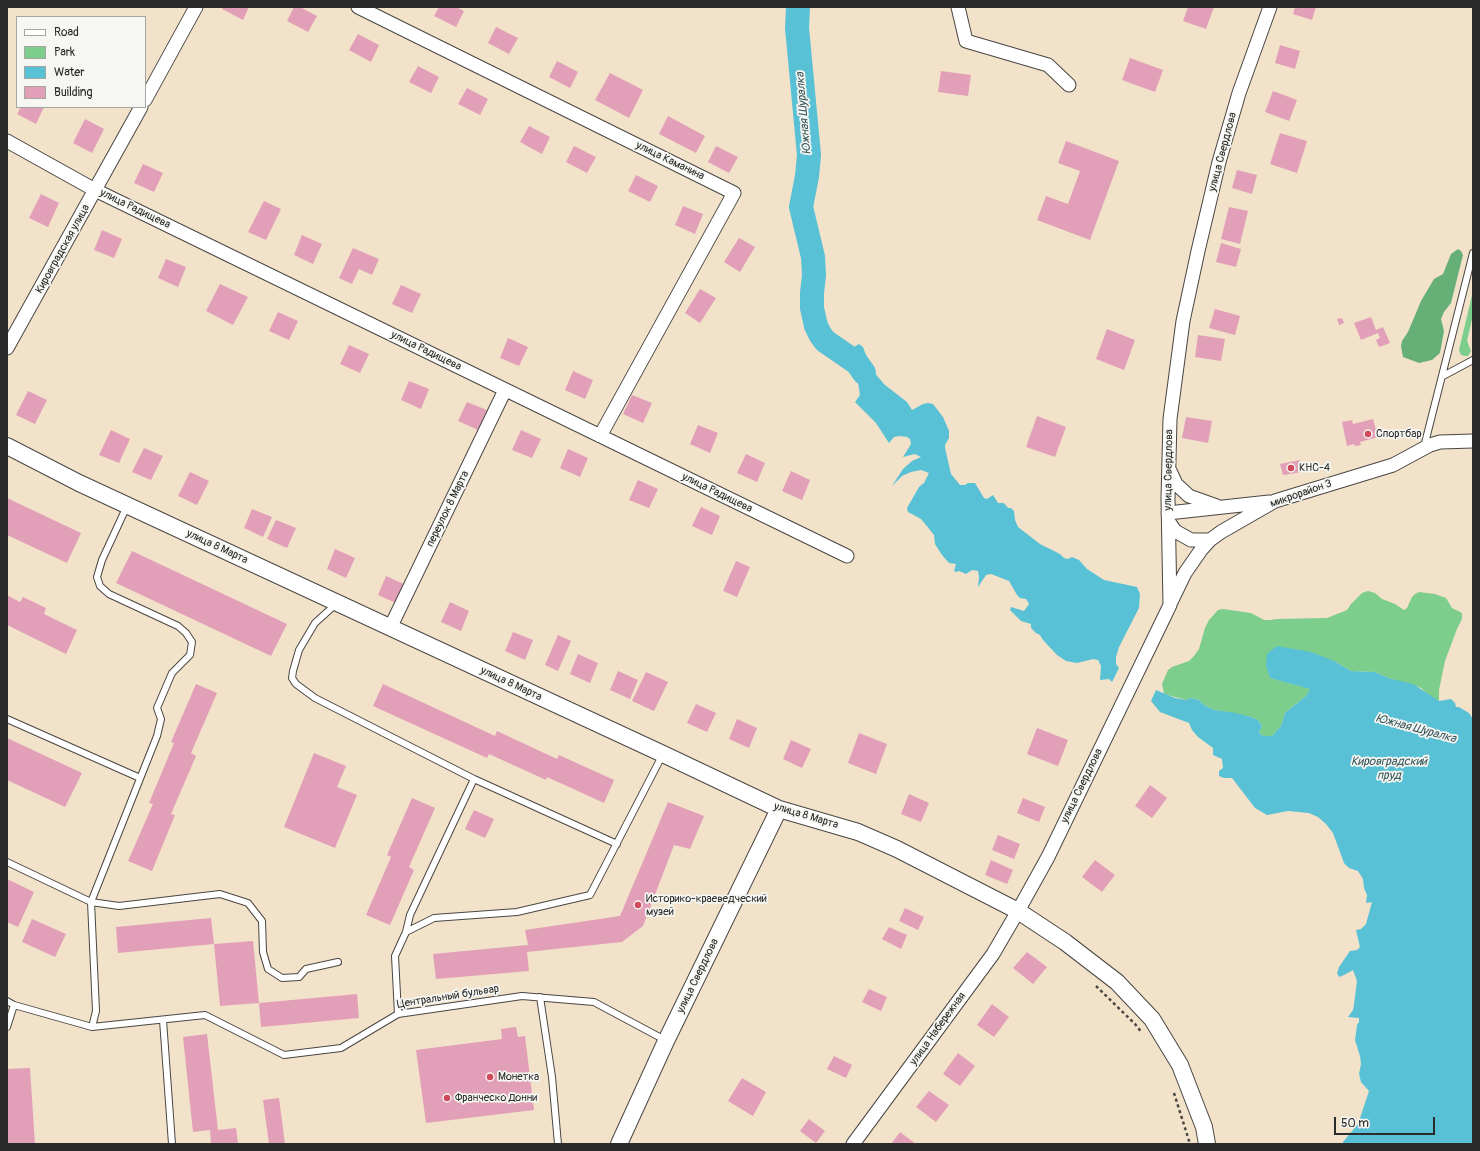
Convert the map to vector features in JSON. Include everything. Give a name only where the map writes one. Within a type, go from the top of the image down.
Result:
[{"type":"street","points":[[146,98],[196,7]]},
{"type":"street","name":"улица Каманина","points":[[358,7],[734,193],[600,436]]},
{"type":"street","points":[[958,7],[966,41],[1048,65],[1069,85]]},
{"type":"street","name":"улица Свердлова","points":[[1018,911],[1048,856],[1170,605],[1170,419],[1183,321],[1226,134],[1251,57],[1270,7]]},
{"type":"street","name":"Кировградская улица","points":[[7,348],[140,108]]},
{"type":"street","name":"улица Радищева","points":[[7,140],[95,190],[847,556]]},
{"type":"street","name":"переулок 8 Марта","points":[[390,628],[505,390]]},
{"type":"street","name":"микрорайон 3","points":[[1170,605],[1185,573],[1210,540],[1220,532],[1275,501],[1393,465],[1424,448],[1440,442],[1473,441]]},
{"type":"street","name":"улица 8 Марта","points":[[7,446],[79,484],[779,809],[858,832],[897,849],[1018,911],[1064,942],[1117,982],[1152,1019],[1180,1065],[1204,1127],[1207,1144]]},
{"type":"street","points":[[1169,467],[1176,484],[1189,496],[1221,508]]},
{"type":"street","points":[[1210,540],[1191,540],[1175,531],[1169,517],[1275,501]]},
{"type":"street","name":"улица Свердлова","points":[[619,1144],[666,1041],[779,809]]},
{"type":"street","name":"улица Набережная","points":[[853,1144],[993,954],[1018,911]]},
{"type":"lane","points":[[1424,448],[1473,253]]},
{"type":"lane","points":[[1443,376],[1473,360]]},
{"type":"lane","points":[[92,1028],[96,1011],[91,902],[157,736],[161,719],[157,708],[172,674],[190,655],[192,642],[186,633],[178,626],[109,594],[100,586],[97,577],[102,560],[127,506]]},
{"type":"lane","points":[[337,603],[315,622],[299,650],[292,678],[296,684],[315,698],[474,779],[617,844]]},
{"type":"lane","points":[[7,719],[140,778]]},
{"type":"lane","points":[[406,932],[434,918],[517,912],[590,895],[663,754]]},
{"type":"lane","points":[[398,1014],[395,956],[406,932],[410,915],[474,779]]},
{"type":"lane","points":[[7,862],[91,902],[119,906],[220,894],[248,903],[262,921],[263,952],[268,969],[282,978],[299,977],[306,969],[338,962]]},
{"type":"lane","name":"Центральный бульвар","points":[[7,1001],[14,1005],[92,1028],[205,1015],[284,1055],[341,1048],[398,1014],[522,996],[594,1002],[666,1041]]},
{"type":"lane","points":[[540,997],[552,1077],[558,1144]]},
{"type":"lane","points":[[7,1027],[14,1005]]},
{"type":"lane","points":[[163,1020],[172,1144]]},
{"type":"path","points":[[1091,981],[1135,1024],[1144,1036]]},
{"type":"path","points":[[1172,1088],[1190,1144]]},
{"type":"green space","points":[[1458,249],[1463,255],[1451,303],[1441,319],[1444,331],[1440,353],[1432,360],[1419,363],[1403,357],[1401,346],[1402,341],[1408,332],[1421,301],[1434,279],[1443,274],[1451,254]]},
{"type":"green space","points":[[1473,291],[1473,315],[1467,341],[1471,351],[1468,356],[1465,356],[1461,355],[1459,350]]},
{"type":"green space","points":[[1368,591],[1375,593],[1382,599],[1395,604],[1404,610],[1407,608],[1415,594],[1419,592],[1435,594],[1446,598],[1452,608],[1462,613],[1462,619],[1445,661],[1439,690],[1439,701],[1429,696],[1421,688],[1388,678],[1375,672],[1351,671],[1334,661],[1270,678],[1311,689],[1307,695],[1285,713],[1281,726],[1272,736],[1264,736],[1259,733],[1262,726],[1258,720],[1251,717],[1214,710],[1204,705],[1199,700],[1191,698],[1186,700],[1164,694],[1162,684],[1168,670],[1189,661],[1194,656],[1199,649],[1209,620],[1218,610],[1223,609],[1251,613],[1264,620],[1327,618],[1347,610],[1362,593]]},
{"type":"water","points":[[859,344],[863,347],[871,369],[885,385],[907,402],[912,410],[923,404],[933,404],[943,417],[949,431],[949,438],[945,448],[951,474],[960,485],[975,483],[984,498],[987,499],[993,495],[998,503],[1004,503],[1008,508],[1011,508],[1014,511],[1015,520],[1018,527],[1040,544],[1060,554],[1064,558],[1068,559],[1072,557],[1079,560],[1087,569],[1104,580],[1137,587],[1140,594],[1139,608],[1119,647],[1116,657],[1116,664],[1119,668],[1112,682],[1109,679],[1100,680],[1101,666],[1098,660],[1093,659],[1077,663],[1066,661],[1057,655],[1040,635],[1031,628],[1031,624],[1021,621],[1010,610],[1011,607],[1024,611],[1029,604],[1026,599],[1020,598],[1017,595],[1009,581],[991,574],[986,575],[978,587],[978,571],[972,570],[966,574],[959,571],[954,571],[956,564],[949,563],[942,555],[935,544],[934,535],[921,519],[908,512],[907,508],[929,473],[921,470],[911,472],[902,476],[892,486],[903,469],[912,461],[921,457],[915,454],[903,457],[911,444],[910,439],[900,436],[894,437],[889,443],[876,423],[855,402],[860,395],[857,376],[854,369],[842,357],[840,352],[855,353],[854,347]]},
{"type":"water","name":"Кировградский пруд","points":[[1277,646],[1311,652],[1334,661],[1351,671],[1375,672],[1388,678],[1413,684],[1439,701],[1451,699],[1455,703],[1456,707],[1459,707],[1469,713],[1473,719],[1473,1144],[1343,1144],[1358,1124],[1369,1091],[1361,1082],[1359,1074],[1361,1064],[1355,1040],[1359,1018],[1348,1017],[1353,1010],[1357,981],[1353,970],[1339,977],[1337,973],[1339,967],[1350,951],[1357,950],[1360,947],[1356,930],[1361,929],[1366,924],[1372,902],[1366,903],[1367,895],[1364,888],[1363,879],[1358,871],[1349,868],[1344,863],[1333,833],[1318,817],[1309,813],[1288,811],[1267,815],[1255,808],[1232,778],[1224,778],[1219,776],[1219,771],[1223,768],[1222,759],[1213,755],[1213,748],[1198,737],[1192,730],[1189,723],[1160,712],[1151,701],[1156,690],[1175,698],[1186,700],[1191,698],[1199,700],[1204,705],[1214,710],[1236,713],[1258,720],[1262,726],[1259,733],[1264,736],[1272,736],[1281,726],[1285,713],[1307,695],[1310,689],[1270,678],[1266,666],[1267,654]]},
{"type":"building","points":[[224,7],[249,7],[243,20],[222,9]]},
{"type":"building","points":[[294,7],[300,7],[317,16],[308,32],[287,21]]},
{"type":"building","points":[[439,7],[456,7],[464,11],[456,27],[434,16]]},
{"type":"building","points":[[1188,7],[1214,7],[1206,29],[1183,21]]},
{"type":"building","points":[[1295,7],[1316,7],[1312,20],[1293,14]]},
{"type":"building","points":[[496,27],[518,38],[509,54],[488,43]]},
{"type":"building","points":[[358,34],[379,45],[371,62],[349,50]]},
{"type":"building","points":[[1280,45],[1300,51],[1295,69],[1275,63]]},
{"type":"building","points":[[1130,58],[1163,70],[1155,92],[1122,80]]},
{"type":"building","points":[[557,61],[578,72],[570,88],[549,77]]},
{"type":"building","points":[[418,66],[439,77],[431,93],[409,82]]},
{"type":"building","points":[[941,71],[971,75],[968,96],[938,92]]},
{"type":"building","points":[[610,73],[643,90],[629,118],[595,100]]},
{"type":"building","points":[[467,88],[488,99],[480,115],[458,104]]},
{"type":"building","points":[[1273,91],[1297,100],[1289,121],[1265,112]]},
{"type":"building","points":[[20,108],[44,108],[36,124],[17,114]]},
{"type":"building","points":[[668,116],[705,136],[696,153],[659,134]]},
{"type":"building","points":[[85,119],[104,129],[92,153],[73,143]]},
{"type":"building","points":[[529,126],[550,137],[542,154],[520,142]]},
{"type":"building","points":[[1280,133],[1307,141],[1297,173],[1270,164]]},
{"type":"building","points":[[1066,141],[1119,161],[1090,240],[1037,220],[1046,196],[1068,204],[1080,171],[1058,163]]},
{"type":"building","points":[[574,146],[596,157],[587,173],[566,162]]},
{"type":"building","points":[[716,146],[738,157],[729,173],[708,162]]},
{"type":"building","points":[[143,164],[163,173],[154,192],[134,183]]},
{"type":"building","points":[[1237,170],[1257,175],[1252,194],[1232,188]]},
{"type":"building","points":[[636,175],[658,186],[650,202],[628,191]]},
{"type":"building","points":[[41,194],[59,203],[48,227],[29,218]]},
{"type":"building","points":[[264,201],[281,209],[266,240],[248,232]]},
{"type":"building","points":[[683,206],[703,214],[695,234],[675,225]]},
{"type":"building","points":[[1229,207],[1248,211],[1240,244],[1221,239]]},
{"type":"building","points":[[102,230],[122,239],[114,258],[94,250]]},
{"type":"building","points":[[302,235],[322,244],[313,264],[294,255]]},
{"type":"building","points":[[739,238],[755,247],[740,272],[724,262]]},
{"type":"building","points":[[1221,243],[1241,249],[1236,267],[1216,262]]},
{"type":"building","points":[[353,248],[379,259],[372,275],[359,269],[352,284],[339,278]]},
{"type":"building","points":[[166,259],[186,267],[178,287],[158,278]]},
{"type":"building","points":[[220,284],[248,297],[233,325],[206,311]]},
{"type":"building","points":[[401,285],[421,294],[412,313],[392,304]]},
{"type":"building","points":[[700,289],[716,298],[700,323],[685,313]]},
{"type":"building","points":[[1215,309],[1240,316],[1235,335],[1209,328]]},
{"type":"building","points":[[278,312],[298,321],[289,340],[269,331]]},
{"type":"building","points":[[1371,317],[1376,330],[1383,327],[1390,343],[1379,347],[1376,340],[1380,338],[1378,333],[1361,340],[1354,323]]},
{"type":"building","points":[[1342,318],[1344,323],[1339,325],[1337,319]]},
{"type":"building","points":[[1107,329],[1135,340],[1124,370],[1096,359]]},
{"type":"building","points":[[1198,335],[1225,339],[1221,361],[1195,357]]},
{"type":"building","points":[[508,338],[528,347],[519,366],[500,358]]},
{"type":"building","points":[[349,345],[369,354],[360,373],[340,364]]},
{"type":"building","points":[[573,371],[593,380],[585,399],[565,390]]},
{"type":"building","points":[[409,381],[429,389],[421,409],[401,400]]},
{"type":"building","points":[[28,391],[47,400],[35,424],[16,415]]},
{"type":"building","points":[[632,395],[652,403],[643,423],[623,414]]},
{"type":"building","points":[[467,402],[487,410],[478,430],[458,421]]},
{"type":"building","points":[[1037,416],[1066,427],[1055,457],[1026,447]]},
{"type":"building","points":[[1186,417],[1212,421],[1208,443],[1182,438]]},
{"type":"building","points":[[1373,419],[1378,437],[1360,442],[1361,445],[1355,446],[1354,444],[1347,446],[1342,422],[1352,420],[1353,424]]},
{"type":"building","points":[[698,425],[718,433],[710,453],[690,444]]},
{"type":"building","points":[[111,430],[130,439],[119,463],[99,455]]},
{"type":"building","points":[[521,430],[541,439],[532,458],[512,450]]},
{"type":"building","points":[[144,448],[163,456],[151,480],[132,472]]},
{"type":"building","points":[[568,449],[588,458],[580,477],[560,468]]},
{"type":"building","points":[[746,454],[765,463],[757,482],[737,473]]},
{"type":"building","name":"КНС-4","points":[[1300,460],[1302,472],[1283,475],[1280,464]]},
{"type":"building","points":[[791,471],[810,480],[802,500],[782,491]]},
{"type":"building","points":[[190,472],[209,481],[197,505],[178,496]]},
{"type":"building","points":[[638,480],[658,489],[649,508],[629,500]]},
{"type":"building","points":[[7,498],[81,533],[67,563],[7,535]]},
{"type":"building","points":[[701,507],[720,516],[712,535],[692,526]]},
{"type":"building","points":[[252,509],[272,517],[263,537],[244,528]]},
{"type":"building","points":[[276,520],[296,528],[287,548],[267,539]]},
{"type":"building","points":[[335,549],[355,558],[346,578],[327,569]]},
{"type":"building","points":[[132,551],[287,624],[271,656],[116,583]]},
{"type":"building","points":[[736,561],[750,567],[737,597],[723,591]]},
{"type":"building","points":[[386,576],[406,585],[398,604],[378,595]]},
{"type":"building","points":[[7,595],[20,602],[23,597],[46,608],[44,614],[77,630],[66,654],[7,625]]},
{"type":"building","points":[[450,602],[469,611],[461,631],[441,622]]},
{"type":"building","points":[[513,632],[533,640],[525,660],[505,651]]},
{"type":"building","points":[[558,635],[571,641],[558,671],[545,665]]},
{"type":"building","points":[[578,654],[598,663],[590,683],[570,674]]},
{"type":"building","points":[[618,671],[638,680],[630,699],[610,690]]},
{"type":"building","points":[[646,672],[668,682],[654,711],[632,701]]},
{"type":"building","points":[[196,684],[217,693],[191,753],[196,756],[171,814],[175,815],[152,871],[128,861],[153,804],[149,803],[174,743],[171,742]]},
{"type":"building","points":[[383,684],[495,736],[497,731],[557,759],[559,755],[614,780],[604,803],[547,777],[546,780],[489,754],[487,758],[373,706]]},
{"type":"building","points":[[696,704],[716,713],[707,732],[687,723]]},
{"type":"building","points":[[737,719],[757,728],[749,748],[729,739]]},
{"type":"building","points":[[1037,728],[1068,740],[1058,766],[1027,754]]},
{"type":"building","points":[[859,733],[887,744],[876,774],[848,763]]},
{"type":"building","points":[[7,738],[82,773],[65,807],[7,780]]},
{"type":"building","points":[[791,740],[811,749],[802,768],[783,759]]},
{"type":"building","points":[[314,753],[346,766],[337,787],[357,795],[335,848],[284,827]]},
{"type":"building","points":[[1150,785],[1167,798],[1152,818],[1135,806]]},
{"type":"building","points":[[909,794],[929,803],[921,822],[901,814]]},
{"type":"building","points":[[412,798],[435,808],[409,867],[414,870],[390,925],[366,915],[391,857],[387,855]]},
{"type":"building","points":[[1023,798],[1045,807],[1039,822],[1017,813]]},
{"type":"building","points":[[668,802],[704,816],[690,849],[674,845],[643,926],[622,942],[527,952],[529,971],[436,979],[433,954],[528,945],[525,930],[620,916]]},
{"type":"building","points":[[474,810],[494,819],[485,838],[465,829]]},
{"type":"building","points":[[998,835],[1020,844],[1014,859],[992,850]]},
{"type":"building","points":[[991,860],[1013,870],[1007,884],[985,875]]},
{"type":"building","points":[[1095,860],[1115,875],[1102,892],[1082,877]]},
{"type":"building","points":[[7,879],[34,892],[18,927],[7,922]]},
{"type":"building","points":[[905,908],[924,917],[918,930],[899,921]]},
{"type":"building","points":[[211,918],[214,944],[118,953],[116,927]]},
{"type":"building","points":[[32,919],[66,934],[55,957],[22,942]]},
{"type":"building","points":[[889,927],[907,935],[901,949],[882,939]]},
{"type":"building","points":[[253,941],[259,1003],[220,1006],[214,944]]},
{"type":"building","points":[[1027,952],[1047,967],[1033,984],[1013,968]]},
{"type":"building","points":[[869,989],[887,997],[881,1011],[862,1002]]},
{"type":"building","points":[[357,994],[359,1018],[261,1027],[259,1003]]},
{"type":"building","points":[[992,1004],[1009,1017],[994,1037],[977,1025]]},
{"type":"building","points":[[516,1027],[518,1037],[525,1036],[534,1110],[426,1123],[416,1050],[502,1039],[501,1029]]},
{"type":"building","points":[[207,1034],[218,1130],[236,1128],[238,1144],[211,1144],[210,1130],[193,1132],[183,1037]]},
{"type":"building","points":[[958,1053],[975,1066],[960,1086],[943,1074]]},
{"type":"building","points":[[834,1056],[852,1065],[846,1078],[827,1069]]},
{"type":"building","points":[[30,1068],[35,1144],[7,1144],[7,1069]]},
{"type":"building","points":[[742,1078],[766,1092],[753,1116],[728,1101]]},
{"type":"building","points":[[929,1091],[949,1105],[936,1122],[916,1107]]},
{"type":"building","points":[[279,1098],[285,1144],[269,1144],[263,1100]]},
{"type":"building","points":[[809,1119],[825,1131],[816,1143],[800,1131]]},
{"type":"building","points":[[900,1132],[916,1144],[891,1144]]},
{"type":"waterway","name":"Южная Шуралка","points":[[798,7],[797,28],[809,155],[807,176],[801,207],[813,257],[814,275],[812,308],[816,326],[825,341],[857,363],[864,373]]},
{"type":"place","name":"Спортбар","points":[[1368,434]]},
{"type":"place","name":"КНС-4","points":[[1291,468]]},
{"type":"place","name":"Историко-краеведческий музей","points":[[638,905]]},
{"type":"place","name":"Монетка","points":[[490,1077]]},
{"type":"place","name":"Франческо Донни","points":[[447,1098]]}]
